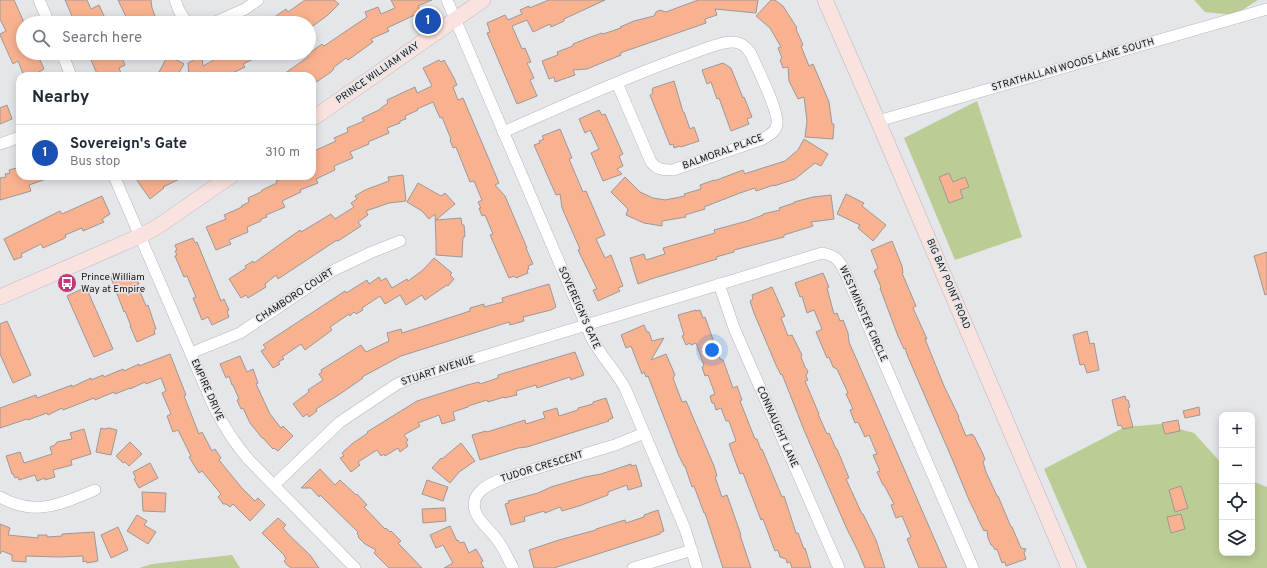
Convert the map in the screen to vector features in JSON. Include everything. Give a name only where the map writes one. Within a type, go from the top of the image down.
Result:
[{"type":"main road","name":"PRINCE WILLIAM WAY","points":[[316,116],[483,0]]},
{"type":"main road","name":"BIG BAY POINT ROAD","points":[[825,0],[1069,568]]},
{"type":"main road","points":[[0,297],[140,236],[156,227],[225,180]]},
{"type":"street","points":[[39,0],[46,16]]},
{"type":"street","points":[[174,0],[182,16]]},
{"type":"street","points":[[229,16],[245,9],[258,0]]},
{"type":"street","name":"SOVEREIGN'S GATE","points":[[447,0],[586,325],[600,354],[623,385],[685,529],[697,568]]},
{"type":"street","name":"STRATHALLAN WOODS LANE SOUTH","points":[[878,122],[1267,9]]},
{"type":"street","name":"BALMORAL PLACE","points":[[503,132],[651,68],[727,42],[737,42],[745,46],[751,54],[776,112],[777,125],[774,131],[763,139],[673,170],[662,170],[651,162],[617,83]]},
{"type":"street","points":[[65,60],[70,72]]},
{"type":"street","points":[[0,144],[16,138]]},
{"type":"street","name":"EMPIRE DRIVE","points":[[116,180],[223,424],[244,454],[355,568]]},
{"type":"street","name":"CHAMBORO COURT","points":[[191,353],[240,333],[332,271],[372,252],[400,241]]},
{"type":"street","name":"WESTMINSTER CIRCLE","points":[[586,325],[822,253],[832,255],[839,260],[973,568]]},
{"type":"street","name":"CONNAUGHT LANE","points":[[719,284],[734,328],[839,568]]},
{"type":"street","name":"STUART AVENUE","points":[[274,485],[340,422],[397,384],[425,374],[586,325]]},
{"type":"street","name":"TUDOR CRESCENT","points":[[513,568],[498,540],[478,517],[475,510],[477,495],[482,489],[504,478],[615,445],[644,433]]},
{"type":"street","points":[[0,497],[20,506],[42,508],[59,504],[94,490]]},
{"type":"street","points":[[633,568],[692,550]]},
{"type":"green space","points":[[1194,0],[1258,0],[1234,15],[1205,12]]},
{"type":"green space","points":[[977,101],[1022,237],[955,260],[904,138]]},
{"type":"green space","points":[[1161,424],[1194,433],[1219,461],[1219,556],[1255,556],[1255,482],[1267,487],[1267,568],[1087,568],[1044,469],[1125,427]]},
{"type":"green space","points":[[232,555],[240,568],[139,568],[152,564]]},
{"type":"building","points":[[0,0],[14,0],[21,16],[16,16],[16,60],[40,60],[44,69],[39,72],[22,72],[18,61],[13,64],[0,35],[6,31],[0,19]]},
{"type":"building","points":[[65,0],[87,0],[91,9],[99,5],[104,16],[72,16]]},
{"type":"building","points":[[118,0],[151,0],[155,16],[126,16]]},
{"type":"building","points":[[305,0],[334,0],[339,4],[328,15],[316,24],[316,16],[276,16],[286,9],[288,12]]},
{"type":"building","points":[[391,0],[432,0],[418,6],[421,12],[387,28],[389,31],[371,39],[373,42],[348,60],[346,58],[333,68],[334,69],[331,72],[316,82],[316,72],[287,72],[304,60],[316,60],[316,48],[322,44],[324,46],[367,17],[365,12],[378,7],[381,14],[395,8]]},
{"type":"building","points":[[549,0],[605,0],[564,19],[564,21],[551,27],[550,24],[533,32],[527,20],[512,26],[522,49],[525,48],[531,62],[527,63],[534,78],[530,80],[537,96],[517,104],[487,33],[490,32],[487,23],[505,15],[508,20],[522,14],[520,10]]},
{"type":"building","points":[[698,0],[758,0],[756,13],[715,9],[717,15],[705,19],[706,23],[620,53],[621,55],[587,69],[573,70],[575,75],[555,82],[554,77],[549,79],[542,61],[558,55],[557,52],[588,38],[621,28],[620,27],[634,21],[654,16],[656,12],[660,10],[666,12]]},
{"type":"building","points":[[771,0],[775,0],[783,6],[797,28],[796,29],[803,45],[801,46],[809,66],[813,64],[829,102],[832,124],[834,124],[833,139],[805,137],[807,121],[804,97],[798,99],[789,81],[788,67],[783,68],[780,60],[782,58],[778,48],[781,47],[770,28],[756,16]]},
{"type":"building","points":[[91,60],[123,60],[125,65],[119,68],[120,72],[96,72]]},
{"type":"building","points":[[165,60],[177,60],[184,64],[179,72],[159,72]]},
{"type":"building","points":[[194,60],[202,60],[203,66],[214,60],[251,60],[243,64],[245,67],[234,72],[189,72],[188,63]]},
{"type":"building","points":[[439,60],[441,62],[444,60],[454,78],[457,85],[453,87],[458,100],[463,98],[499,183],[495,185],[505,196],[527,248],[533,264],[528,266],[528,273],[516,278],[514,276],[509,278],[490,235],[493,234],[485,215],[482,216],[479,208],[481,208],[478,202],[482,200],[474,181],[470,182],[456,147],[453,148],[442,117],[440,118],[433,102],[405,116],[406,119],[400,121],[400,123],[387,128],[389,133],[350,152],[353,158],[334,166],[335,170],[316,179],[316,150],[336,141],[334,138],[348,132],[347,128],[364,121],[362,118],[381,109],[388,103],[387,100],[415,87],[417,93],[432,86],[423,68]]},
{"type":"building","points":[[723,63],[731,68],[752,117],[747,119],[749,124],[731,131],[719,98],[717,99],[711,82],[707,84],[702,70]]},
{"type":"building","points":[[674,81],[683,112],[690,129],[694,127],[699,141],[674,148],[673,144],[670,145],[650,95],[653,93],[653,88]]},
{"type":"building","points":[[7,105],[12,119],[0,124],[0,108]]},
{"type":"building","points":[[599,110],[602,115],[605,114],[623,154],[619,156],[623,166],[617,169],[622,174],[603,181],[591,153],[599,149],[590,130],[585,133],[579,119]]},
{"type":"building","points":[[560,129],[572,158],[569,159],[583,192],[586,191],[605,235],[596,239],[605,258],[611,255],[623,286],[618,288],[620,291],[598,301],[593,290],[597,289],[578,250],[580,249],[562,208],[560,194],[556,195],[534,145],[540,143],[539,141],[544,139],[542,136]]},
{"type":"building","points":[[804,139],[828,154],[821,166],[815,163],[795,179],[756,191],[755,188],[740,193],[704,207],[705,209],[685,215],[686,217],[662,221],[662,226],[644,223],[626,215],[628,209],[611,192],[625,177],[640,192],[653,198],[665,200],[685,196],[684,194],[701,189],[700,185],[714,180],[743,170],[745,174],[785,161],[798,150]]},
{"type":"building","points":[[16,168],[16,180],[43,180],[29,185],[31,191],[0,200],[0,178],[6,177],[5,174],[10,173],[9,170]]},
{"type":"building","points":[[949,173],[953,182],[965,177],[969,187],[960,190],[963,198],[949,203],[939,177]]},
{"type":"building","points":[[403,175],[406,201],[389,203],[366,211],[368,215],[358,222],[361,226],[278,279],[276,275],[265,284],[266,287],[248,298],[246,295],[241,298],[229,279],[246,268],[245,266],[253,261],[254,263],[300,230],[301,232],[331,214],[335,219],[354,207],[351,203],[357,199],[355,196],[365,190],[389,181],[388,177]]},
{"type":"building","points":[[316,179],[318,183],[300,190],[301,192],[282,201],[285,207],[266,215],[267,217],[261,219],[261,221],[247,227],[248,232],[229,240],[231,244],[216,250],[206,227],[226,219],[224,215],[242,207],[241,206],[249,202],[248,198],[277,183],[276,181]]},
{"type":"building","points":[[137,180],[178,180],[163,187],[164,188],[150,199]]},
{"type":"building","points":[[418,183],[441,196],[445,193],[455,204],[436,220],[461,218],[462,225],[464,225],[465,237],[463,237],[462,257],[436,255],[435,214],[429,219],[422,211],[407,202]]},
{"type":"building","points":[[846,194],[864,203],[862,206],[886,225],[873,241],[858,228],[860,225],[837,214]]},
{"type":"building","points":[[831,195],[834,219],[811,222],[813,226],[784,235],[784,237],[734,250],[734,252],[716,257],[717,259],[638,284],[630,258],[644,254],[646,260],[665,254],[663,248],[715,233],[714,230],[780,210],[779,208],[794,202],[813,197]]},
{"type":"building","points":[[102,196],[110,214],[102,219],[104,222],[83,231],[82,228],[65,235],[66,237],[63,239],[43,248],[41,244],[21,254],[22,257],[14,260],[4,239],[60,211],[62,214]]},
{"type":"building","points":[[193,238],[195,243],[197,242],[221,301],[224,299],[229,310],[227,311],[229,317],[212,325],[208,317],[202,320],[193,298],[196,297],[187,276],[184,277],[175,256],[177,255],[175,251],[177,250],[175,245]]},
{"type":"building","points":[[892,241],[902,266],[902,273],[916,306],[913,308],[927,339],[925,339],[944,386],[959,417],[966,436],[972,434],[974,436],[982,452],[985,459],[983,462],[986,472],[1021,548],[1026,549],[1024,553],[1026,559],[1006,566],[1005,562],[1002,563],[997,549],[995,550],[991,545],[987,530],[984,531],[969,500],[905,348],[904,349],[898,336],[874,271],[878,268],[871,250]]},
{"type":"building","points":[[1267,252],[1267,294],[1265,295],[1254,256]]},
{"type":"building","points":[[434,258],[452,273],[450,275],[454,279],[448,286],[447,285],[425,300],[422,295],[406,305],[400,295],[385,304],[380,296],[362,308],[363,310],[356,314],[354,312],[350,316],[349,314],[330,327],[332,330],[305,350],[301,344],[282,357],[284,359],[278,362],[280,364],[273,368],[261,351],[266,348],[263,345],[345,291],[346,293],[367,280],[369,284],[379,277],[381,281],[386,278],[392,288],[407,279],[408,281],[423,270]]},
{"type":"building","points":[[130,272],[131,276],[135,274],[139,284],[137,284],[146,306],[148,305],[156,329],[154,330],[155,334],[137,342],[111,278],[119,274],[120,276]]},
{"type":"building","points":[[823,273],[829,287],[827,288],[834,314],[837,313],[840,321],[843,320],[848,333],[849,342],[947,568],[919,568],[907,539],[911,537],[902,516],[896,518],[891,505],[894,504],[877,472],[880,471],[873,455],[877,454],[869,435],[865,437],[858,422],[855,423],[850,410],[853,409],[846,394],[848,393],[837,369],[833,367],[829,357],[827,358],[816,332],[822,329],[814,310],[807,313],[802,296],[800,297],[795,283]]},
{"type":"building","points":[[549,284],[556,307],[551,310],[523,317],[524,321],[510,325],[509,322],[401,356],[362,377],[363,378],[316,409],[317,411],[309,417],[307,414],[303,417],[293,404],[309,392],[308,390],[323,380],[319,374],[322,372],[321,370],[361,345],[366,352],[389,341],[387,333],[401,329],[402,333],[470,311],[470,308],[484,304],[484,307],[503,302],[502,298]]},
{"type":"building","points":[[86,287],[113,349],[94,357],[67,296]]},
{"type":"building","points":[[772,287],[785,316],[781,318],[788,336],[792,335],[808,371],[806,376],[808,380],[805,381],[818,414],[827,434],[829,433],[837,449],[849,478],[846,479],[876,540],[885,568],[865,568],[804,430],[782,374],[781,375],[776,365],[754,313],[750,301],[753,299],[752,295]]},
{"type":"building","points":[[700,310],[703,318],[705,317],[720,359],[723,360],[733,388],[737,386],[742,400],[740,401],[755,439],[757,439],[761,450],[762,449],[782,497],[784,496],[796,533],[798,533],[804,549],[805,548],[811,568],[792,568],[790,562],[787,563],[786,559],[780,557],[778,550],[775,551],[743,473],[740,474],[729,444],[736,441],[729,421],[726,421],[721,408],[716,410],[714,403],[712,403],[710,396],[715,394],[708,375],[705,376],[702,367],[704,366],[696,343],[686,345],[682,336],[684,335],[678,315]]},
{"type":"building","points":[[7,321],[31,375],[13,383],[0,354],[0,324]]},
{"type":"building","points":[[644,325],[647,332],[649,332],[652,341],[664,338],[651,360],[666,354],[675,375],[673,378],[682,402],[686,401],[714,466],[717,476],[715,477],[722,497],[727,495],[751,568],[723,568],[705,513],[694,486],[692,487],[685,466],[679,456],[648,376],[646,377],[644,372],[642,374],[631,346],[626,348],[621,335]]},
{"type":"building","points":[[1087,331],[1090,344],[1094,343],[1099,370],[1087,373],[1084,364],[1080,365],[1073,335]]},
{"type":"building","points":[[575,352],[584,375],[571,380],[570,377],[537,388],[536,385],[516,391],[517,395],[488,402],[487,400],[468,406],[453,412],[455,420],[442,424],[439,415],[418,423],[420,426],[404,435],[408,440],[406,442],[408,446],[400,452],[398,448],[385,456],[384,454],[381,456],[377,450],[358,462],[360,465],[351,472],[340,458],[344,456],[342,453],[353,443],[368,433],[367,432],[417,401],[467,385],[479,382],[480,384],[498,378],[498,375]]},
{"type":"building","points":[[170,354],[199,434],[202,432],[212,451],[215,449],[221,458],[219,460],[241,487],[255,501],[258,498],[265,505],[250,521],[233,504],[230,507],[223,504],[218,497],[221,494],[202,471],[199,473],[189,457],[191,456],[178,430],[173,432],[167,416],[171,414],[162,393],[166,391],[161,378],[146,384],[145,382],[115,394],[114,392],[95,400],[94,398],[63,410],[62,408],[48,415],[47,413],[0,428],[0,408],[36,395],[37,398],[72,385],[72,387],[91,378],[91,380],[103,375],[104,377],[123,369],[124,371],[139,364],[139,366]]},
{"type":"building","points":[[240,356],[247,372],[253,369],[258,383],[256,384],[270,414],[281,428],[283,426],[293,436],[278,451],[274,448],[273,449],[262,438],[250,423],[243,408],[241,409],[237,400],[239,399],[229,376],[226,378],[220,364]]},
{"type":"building","points":[[1125,396],[1130,407],[1128,408],[1133,427],[1123,429],[1121,425],[1118,426],[1112,400]]},
{"type":"building","points":[[606,398],[613,418],[608,420],[609,421],[480,460],[472,435],[525,420],[526,424],[545,418],[543,412],[557,408],[559,416]]},
{"type":"building","points":[[1199,407],[1200,415],[1185,418],[1183,411]]},
{"type":"building","points":[[1178,420],[1180,431],[1165,434],[1162,423]]},
{"type":"building","points":[[101,428],[117,430],[111,455],[96,452]]},
{"type":"building","points":[[84,429],[91,454],[71,460],[72,465],[53,470],[55,477],[37,481],[35,475],[19,480],[18,477],[15,478],[12,474],[6,456],[20,452],[24,463],[52,454],[50,447],[55,445],[57,442],[72,439],[70,433]]},
{"type":"building","points":[[130,442],[142,454],[129,466],[125,462],[123,463],[116,456]]},
{"type":"building","points":[[461,443],[475,461],[459,472],[450,483],[432,468],[441,458],[442,459]]},
{"type":"building","points":[[150,463],[158,478],[139,488],[134,479],[136,478],[133,472]]},
{"type":"building","points":[[631,464],[631,466],[636,465],[642,486],[628,490],[627,485],[608,492],[608,495],[579,506],[562,511],[560,507],[545,513],[544,511],[524,517],[525,521],[511,525],[505,504],[509,503],[508,501]]},
{"type":"building","points":[[320,469],[335,485],[340,480],[356,495],[357,494],[367,505],[364,507],[385,529],[386,528],[390,532],[391,531],[401,541],[398,543],[422,568],[389,568],[374,553],[376,550],[365,544],[358,537],[358,532],[320,495],[319,497],[311,488],[301,488]]},
{"type":"building","points":[[427,480],[448,487],[443,501],[422,494]]},
{"type":"building","points":[[1181,486],[1188,508],[1175,512],[1169,490]]},
{"type":"building","points":[[142,492],[166,493],[165,512],[143,511]]},
{"type":"building","points":[[445,508],[446,521],[423,523],[422,509]]},
{"type":"building","points":[[658,510],[664,531],[660,534],[554,568],[534,568],[529,550],[625,520],[626,523],[644,517],[644,515]]},
{"type":"building","points":[[1181,514],[1185,529],[1171,533],[1167,517]]},
{"type":"building","points":[[137,515],[147,521],[144,525],[156,532],[148,544],[127,531]]},
{"type":"building","points":[[278,518],[286,525],[283,528],[310,555],[319,568],[291,568],[287,565],[284,561],[286,559],[284,555],[262,533]]},
{"type":"building","points":[[0,524],[10,528],[8,535],[38,538],[38,535],[47,535],[47,537],[62,536],[62,534],[94,532],[98,561],[87,563],[86,561],[83,562],[83,556],[26,556],[26,562],[12,561],[12,555],[2,551],[0,554]]},
{"type":"building","points":[[450,526],[457,541],[458,540],[460,543],[464,542],[469,553],[476,549],[483,561],[481,563],[484,568],[444,568],[453,563],[443,545],[436,548],[430,535]]},
{"type":"building","points":[[118,527],[128,550],[111,558],[101,535]]},
{"type":"place","name":"Sovereign's Gate","points":[[428,21]]},
{"type":"place","name":"Prince William Way at Empire","points":[[67,283]]}]
